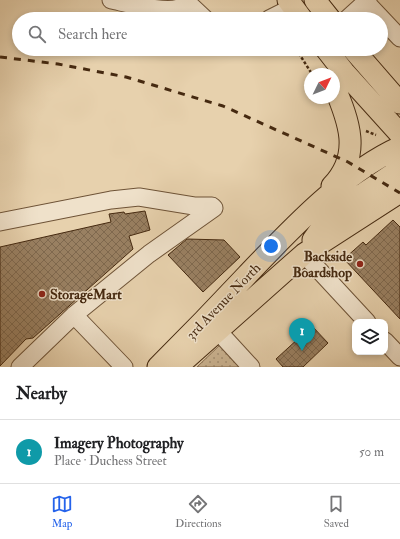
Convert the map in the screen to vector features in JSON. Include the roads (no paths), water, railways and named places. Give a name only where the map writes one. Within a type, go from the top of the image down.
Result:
[{"type":"main road","points":[[315,0],[324,12]]},
{"type":"main road","points":[[320,56],[325,68]]},
{"type":"main road","points":[[331,56],[390,135]]},
{"type":"main road","points":[[359,56],[397,97]]},
{"type":"main road","points":[[291,230],[337,180],[348,162],[351,145],[349,130],[340,104]]},
{"type":"main road","name":"3rd Avenue North","points":[[158,367],[291,230],[357,174],[379,158],[400,147]]},
{"type":"main road","points":[[304,254],[322,226],[333,216],[400,169]]},
{"type":"main road","name":"3rd Avenue North","points":[[177,367],[304,254],[400,192]]},
{"type":"street","points":[[111,0],[171,10],[187,1],[198,12]]},
{"type":"street","points":[[354,12],[366,1],[376,12]]},
{"type":"street","points":[[388,25],[400,38]]},
{"type":"street","points":[[0,222],[111,200],[139,197],[194,206],[212,206],[214,208],[149,254],[74,315],[20,367]]},
{"type":"street","points":[[304,254],[364,319]]},
{"type":"street","points":[[74,315],[124,367]]},
{"type":"street","points":[[217,330],[251,367]]},
{"type":"street","points":[[388,344],[400,357]]},
{"type":"railway","points":[[0,57],[58,64],[126,77],[223,106],[348,162],[400,193]]},
{"type":"place","name":"Backside Boardshop","points":[[360,264]]},
{"type":"place","name":"StorageMart","points":[[42,294]]},
{"type":"place","name":"Imagery Photography","points":[[302,351]]}]
